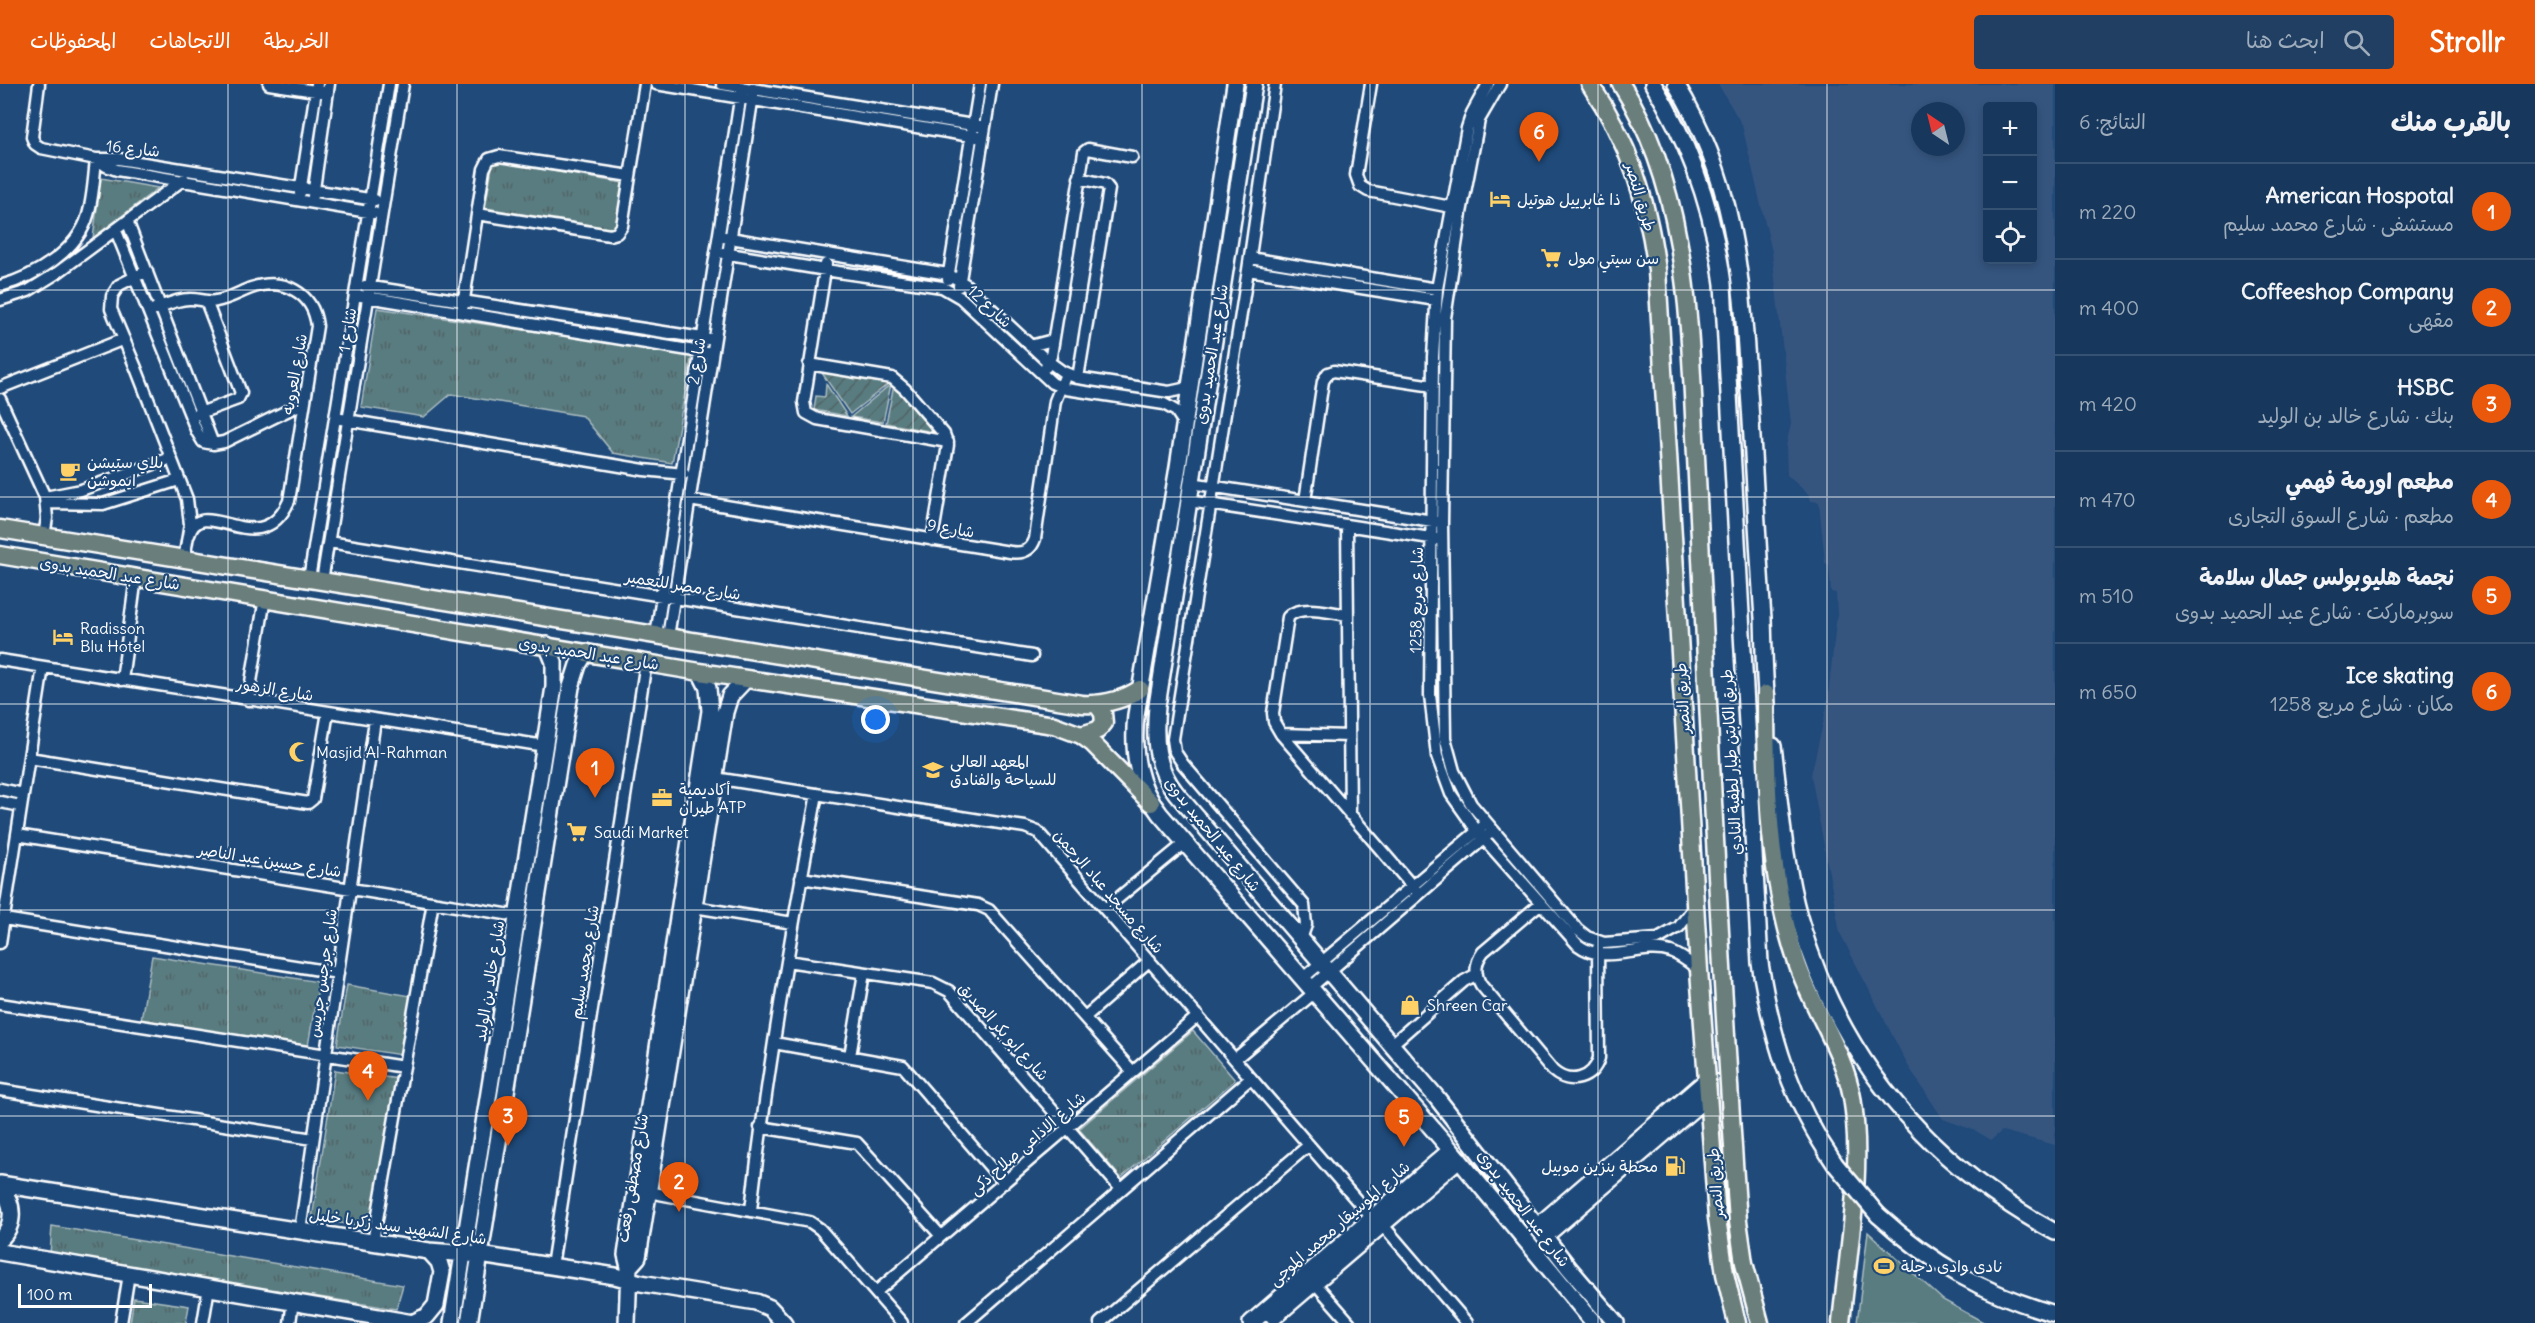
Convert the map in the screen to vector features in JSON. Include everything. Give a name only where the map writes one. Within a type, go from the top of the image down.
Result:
[{"type":"main road","name":"شارع عبد الحميد بدوى","points":[[1152,803],[1141,779],[1135,756],[1134,729],[1184,423],[1235,84]]},
{"type":"main road","name":"شارع عبد الحميد بدوى","points":[[1254,84],[1157,706],[1155,745],[1158,759],[1165,778],[1176,793],[1392,1045],[1616,1323]]},
{"type":"main road","name":"طريق النصر","points":[[1590,84],[1619,133],[1633,164],[1644,196],[1657,270],[1707,1088],[1718,1226],[1725,1274],[1737,1323]]},
{"type":"main road","name":"طريق النصر","points":[[1621,84],[1652,143],[1665,182],[1676,222],[1684,273],[1738,1221],[1744,1263],[1760,1323]]},
{"type":"main road","name":"طريق الكابتن طيار لطفية النادي","points":[[1653,84],[1683,139],[1701,187],[1713,224],[1723,284],[1760,963],[1777,1049],[1795,1096],[1819,1142],[1878,1215],[1916,1248],[1969,1281],[2012,1300],[2055,1314]]},
{"type":"main road","points":[[1676,84],[1699,127],[1723,188],[1737,250],[1755,470],[1766,694],[1766,765],[1779,895],[1804,982],[1846,1073],[1855,1116],[1856,1163],[1841,1323]]},
{"type":"main road","name":"شارع عبد الحميد بدوى","points":[[0,530],[1097,705],[1116,701],[1140,689]]},
{"type":"main road","name":"شارع عبد الحميد بدوى","points":[[0,555],[699,672],[1040,722],[1081,735],[1111,760],[1152,803],[1455,1155],[1594,1323]]},
{"type":"main road","name":"شارع خالد بن الوليد","points":[[452,1323],[545,746],[555,670],[547,645]]},
{"type":"main road","points":[[470,1323],[575,672],[586,652]]},
{"type":"main road","points":[[555,670],[575,672]]},
{"type":"main road","name":"شارع مصطفى رفعت","points":[[629,1274],[626,1255],[711,703],[708,688],[699,672]]},
{"type":"main road","name":"شارع مصطفى رفعت","points":[[629,1274],[638,1257],[727,704],[734,690],[746,679]]},
{"type":"main road","points":[[1766,694],[1791,879],[1799,916],[1821,978],[1850,1038],[1899,1109],[1947,1159],[1985,1190],[2018,1212],[2055,1232]]},
{"type":"main road","points":[[711,703],[717,699],[727,704]]},
{"type":"main road","points":[[1081,735],[1098,730],[1104,723],[1103,713],[1097,705]]},
{"type":"main road","points":[[1541,1231],[1707,1088]]},
{"type":"main road","name":"شارع الموسيقار محمد الموجى","points":[[1251,1323],[1311,1278],[1455,1155]]},
{"type":"main road","points":[[0,1186],[8,1199],[12,1215],[7,1231],[0,1239]]},
{"type":"main road","name":"شارع الشهيد سيد زكريا خليل","points":[[0,1186],[429,1251],[480,1255],[552,1266],[629,1274],[756,1302],[770,1308],[784,1323]]},
{"type":"main road","points":[[0,1252],[413,1323],[431,1313],[438,1296],[442,1272],[439,1262],[429,1251]]},
{"type":"main road","points":[[627,1323],[629,1274]]},
{"type":"main road","name":"شارع الموسيقار محمد الموجى","points":[[1267,1323],[1311,1278]]},
{"type":"street","points":[[0,286],[19,280],[50,262],[73,242],[84,227],[89,214],[96,159],[41,148],[35,144],[32,134],[39,84]]},
{"type":"street","points":[[269,84],[328,89],[312,202]]},
{"type":"street","name":"شارع 1","points":[[315,580],[335,418],[389,84]]},
{"type":"street","name":"شارع 1","points":[[315,580],[329,542],[403,84]]},
{"type":"street","points":[[477,214],[610,235],[620,230],[645,84]]},
{"type":"street","points":[[656,84],[747,94],[984,133]]},
{"type":"street","points":[[722,84],[747,94]]},
{"type":"street","points":[[946,288],[980,84]]},
{"type":"street","points":[[958,295],[992,84]]},
{"type":"street","points":[[1275,84],[1249,264],[1173,733],[1174,746],[1183,764],[1304,905],[1306,925],[1301,939]]},
{"type":"street","points":[[1371,84],[1356,175],[1358,183],[1368,191],[1451,207]]},
{"type":"street","name":"شارع مربع 1258","points":[[1488,84],[1470,121],[1451,207],[1436,295],[1437,539],[1445,738],[1450,760],[1464,792],[1490,827],[1578,930],[1598,942]]},
{"type":"street","name":"شارع مربع 1258","points":[[1437,522],[1433,386],[1447,294],[1479,120],[1500,84]]},
{"type":"street","points":[[299,200],[316,88]]},
{"type":"street","name":"شارع 2","points":[[662,636],[662,597],[679,473],[719,236],[747,94]]},
{"type":"street","name":"شارع 2","points":[[662,636],[674,599],[731,238],[747,94]]},
{"type":"street","points":[[1041,375],[1048,363],[1053,340],[1083,153],[1086,149],[1132,157]]},
{"type":"street","points":[[463,307],[485,165],[492,157],[499,156],[630,176]]},
{"type":"street","name":"شارع 16","points":[[96,159],[119,159],[384,201]]},
{"type":"street","name":"شارع 16","points":[[96,159],[111,169],[381,214]]},
{"type":"street","points":[[0,300],[28,291],[116,231],[182,181],[186,174],[184,169]]},
{"type":"street","points":[[1078,378],[1109,189],[1106,184],[1079,178]]},
{"type":"street","points":[[128,222],[160,307],[196,414],[203,442],[213,444],[234,438],[303,403]]},
{"type":"street","points":[[116,231],[149,311],[196,414]]},
{"type":"street","name":"شارع 12","points":[[719,236],[948,274],[960,280],[1048,363],[1066,374],[1078,378],[1169,392],[1179,391],[1190,384]]},
{"type":"street","name":"شارع 12","points":[[717,252],[946,288],[958,295],[1041,375],[1059,387],[1164,404],[1176,411],[1184,423]]},
{"type":"street","points":[[827,255],[809,364],[804,411],[810,417],[948,442]]},
{"type":"street","points":[[50,262],[57,273]]},
{"type":"street","points":[[1249,264],[1436,295]]},
{"type":"street","points":[[147,271],[119,285],[111,303],[111,309],[189,507],[189,535],[184,559]]},
{"type":"street","name":"شارع العروبه","points":[[149,311],[185,299],[222,300],[254,287],[272,285],[291,288],[308,299],[313,307],[317,326],[289,501],[280,516],[266,525],[249,528],[231,527],[208,518],[201,519],[191,528],[189,535]]},
{"type":"street","points":[[356,290],[463,307],[712,354]]},
{"type":"street","points":[[196,414],[238,399],[241,393],[206,301]]},
{"type":"street","points":[[463,307],[715,340]]},
{"type":"street","points":[[0,388],[124,339]]},
{"type":"street","points":[[1030,346],[1053,340]]},
{"type":"street","points":[[809,364],[892,378],[905,389],[944,434],[948,442],[932,540]]},
{"type":"street","points":[[1305,501],[1323,381],[1328,373],[1334,370],[1433,386]]},
{"type":"street","name":"شارع 9","points":[[689,500],[1014,553],[1025,551],[1031,547],[1036,534],[1055,401],[1066,374]]},
{"type":"street","points":[[0,399],[46,500],[47,518],[44,537]]},
{"type":"street","points":[[335,418],[636,469],[693,475]]},
{"type":"street","points":[[46,500],[171,458]]},
{"type":"street","points":[[46,500],[103,504],[179,480]]},
{"type":"street","points":[[1191,483],[1437,522]]},
{"type":"street","points":[[1189,501],[1437,539]]},
{"type":"street","points":[[1347,526],[1350,815]]},
{"type":"street","name":"شارع مربع 1258","points":[[1437,539],[1430,695],[1434,736],[1442,774],[1451,794],[1480,835],[1578,945],[1599,954]]},
{"type":"street","name":"شارع مصر للتعمير","points":[[329,542],[1032,656]]},
{"type":"street","points":[[122,680],[136,577]]},
{"type":"street","points":[[248,700],[265,598]]},
{"type":"street","points":[[1348,615],[1303,610],[1294,611],[1288,616],[1273,713],[1275,727],[1415,890]]},
{"type":"street","name":"شارع الزهور","points":[[0,660],[545,746]]},
{"type":"street","name":"شارع محمد سليم","points":[[552,1266],[646,662]]},
{"type":"street","points":[[0,943],[43,667]]},
{"type":"street","points":[[1430,695],[1443,695]]},
{"type":"street","points":[[29,758],[308,803],[313,799],[328,712]]},
{"type":"street","name":"شارع جرجس جريس","points":[[300,1231],[375,720]]},
{"type":"street","points":[[1281,734],[1349,736]]},
{"type":"street","name":"شارع مسجد عباد الرحمن","points":[[714,777],[1029,828],[1042,836],[1309,1145],[1467,1323]]},
{"type":"street","points":[[0,789],[23,794]]},
{"type":"street","points":[[750,1210],[760,1127],[793,923],[817,794]]},
{"type":"street","points":[[0,802],[21,806]]},
{"type":"street","points":[[1235,1059],[1309,986],[1325,967],[1490,827]]},
{"type":"street","name":"شارع حسين عبد الناصر","points":[[17,835],[518,916]]},
{"type":"street","points":[[1105,909],[1185,843]]},
{"type":"street","points":[[801,878],[984,907],[998,917],[1133,1072]]},
{"type":"street","points":[[373,1242],[433,902]]},
{"type":"street","points":[[1541,903],[1483,952],[1477,963],[1477,974],[1481,985],[1554,1071],[1562,1077],[1577,1079],[1591,1072],[1599,1058],[1598,942],[1659,945],[1681,956],[1699,970]]},
{"type":"street","points":[[1599,954],[1659,945],[1695,906]]},
{"type":"street","points":[[694,908],[793,923]]},
{"type":"street","points":[[4,919],[338,973]]},
{"type":"street","points":[[1085,1017],[1149,960]]},
{"type":"street","name":"شارع ابو بكر الصديق","points":[[787,961],[933,984],[949,991],[1121,1189]]},
{"type":"street","points":[[850,1056],[864,973]]},
{"type":"street","points":[[1392,1045],[1464,981],[1477,974]]},
{"type":"street","points":[[0,1004],[404,1067]]},
{"type":"street","name":"شارع الاذاعى صلاح ذكى","points":[[876,1292],[1198,1016]]},
{"type":"street","points":[[774,1043],[898,1064],[906,1068],[1004,1183]]},
{"type":"street","points":[[966,1323],[1251,1078]]},
{"type":"street","points":[[0,1090],[313,1139]]},
{"type":"street","points":[[760,1127],[857,1143],[941,1236]]},
{"type":"street","points":[[1100,1323],[1309,1145]]},
{"type":"street","points":[[648,1192],[802,1219],[814,1224],[902,1323]]},
{"type":"street","points":[[121,1323],[129,1274]]},
{"type":"street","points":[[1311,1278],[1350,1323]]},
{"type":"street","points":[[203,1323],[209,1287]]},
{"type":"street","points":[[290,1323],[293,1301]]},
{"type":"shaded area","points":[[1718,84],[2055,84],[2055,1145],[2002,1131],[1991,1140],[1976,1131],[1943,1119],[1907,1064],[1840,933],[1811,775],[1827,706],[1837,614],[1836,593],[1831,592],[1829,565],[1825,563],[1819,502],[1811,501],[1809,495],[1787,475],[1786,446],[1791,424],[1772,252],[1742,125]]},
{"type":"green space","points":[[493,161],[623,183],[615,229],[485,208]]},
{"type":"green space","points":[[101,178],[158,188],[93,238]]},
{"type":"green space","points":[[377,308],[692,355],[672,463],[613,453],[583,416],[451,394],[424,417],[361,407]]},
{"type":"green space","points":[[822,371],[885,382],[888,384],[850,414]]},
{"type":"green space","points":[[826,384],[847,416],[814,410],[816,396],[825,397]]},
{"type":"green space","points":[[891,384],[883,422],[851,417]]},
{"type":"green space","points":[[894,385],[934,432],[886,423]]},
{"type":"green space","points":[[152,956],[319,982],[308,1046],[141,1020]]},
{"type":"green space","points":[[347,985],[411,996],[401,1055],[337,1045]]},
{"type":"green space","points":[[1193,1031],[1235,1080],[1121,1178],[1079,1129]]},
{"type":"green space","points":[[335,1070],[398,1079],[376,1228],[312,1219]]},
{"type":"green space","points":[[52,1226],[403,1285],[396,1309],[50,1255]]},
{"type":"green space","name":"نادى وادى دجلة","points":[[1868,1232],[1943,1300],[1985,1323],[1857,1323]]},
{"type":"green space","points":[[134,1298],[189,1306],[186,1323],[130,1323]]},
{"type":"place","name":"Ice skating","points":[[1539,162]]},
{"type":"place","name":"ذا غابرييل هوتيل","points":[[1500,199]]},
{"type":"place","name":"سن سيتي مول","points":[[1551,258]]},
{"type":"place","name":"بلاي ستيشن ايموشن","points":[[70,471]]},
{"type":"place","name":"Radisson Blu Hotel","points":[[63,637]]},
{"type":"place","name":"Masjid Al-Rahman","points":[[299,752]]},
{"type":"place","name":"المعهد العالى للسياحة والفنادق","points":[[933,770]]},
{"type":"place","name":"American Hospotal","points":[[595,798]]},
{"type":"place","name":"أكاديمية طيران ATP","points":[[662,798]]},
{"type":"place","name":"Saudi Market","points":[[577,832]]},
{"type":"place","name":"Shreen Car","points":[[1410,1005]]},
{"type":"place","name":"مطعم اورمة فهمي","points":[[368,1101]]},
{"type":"place","name":"HSBC","points":[[508,1146]]},
{"type":"place","name":"نجمة هليوبولس جمال سلامة","points":[[1404,1147]]},
{"type":"place","name":"محطة بنزين موبيل","points":[[1675,1166]]},
{"type":"place","name":"Coffeeshop Company","points":[[679,1212]]},
{"type":"place","name":"نادى وادى دجلة","points":[[1884,1266]]}]
